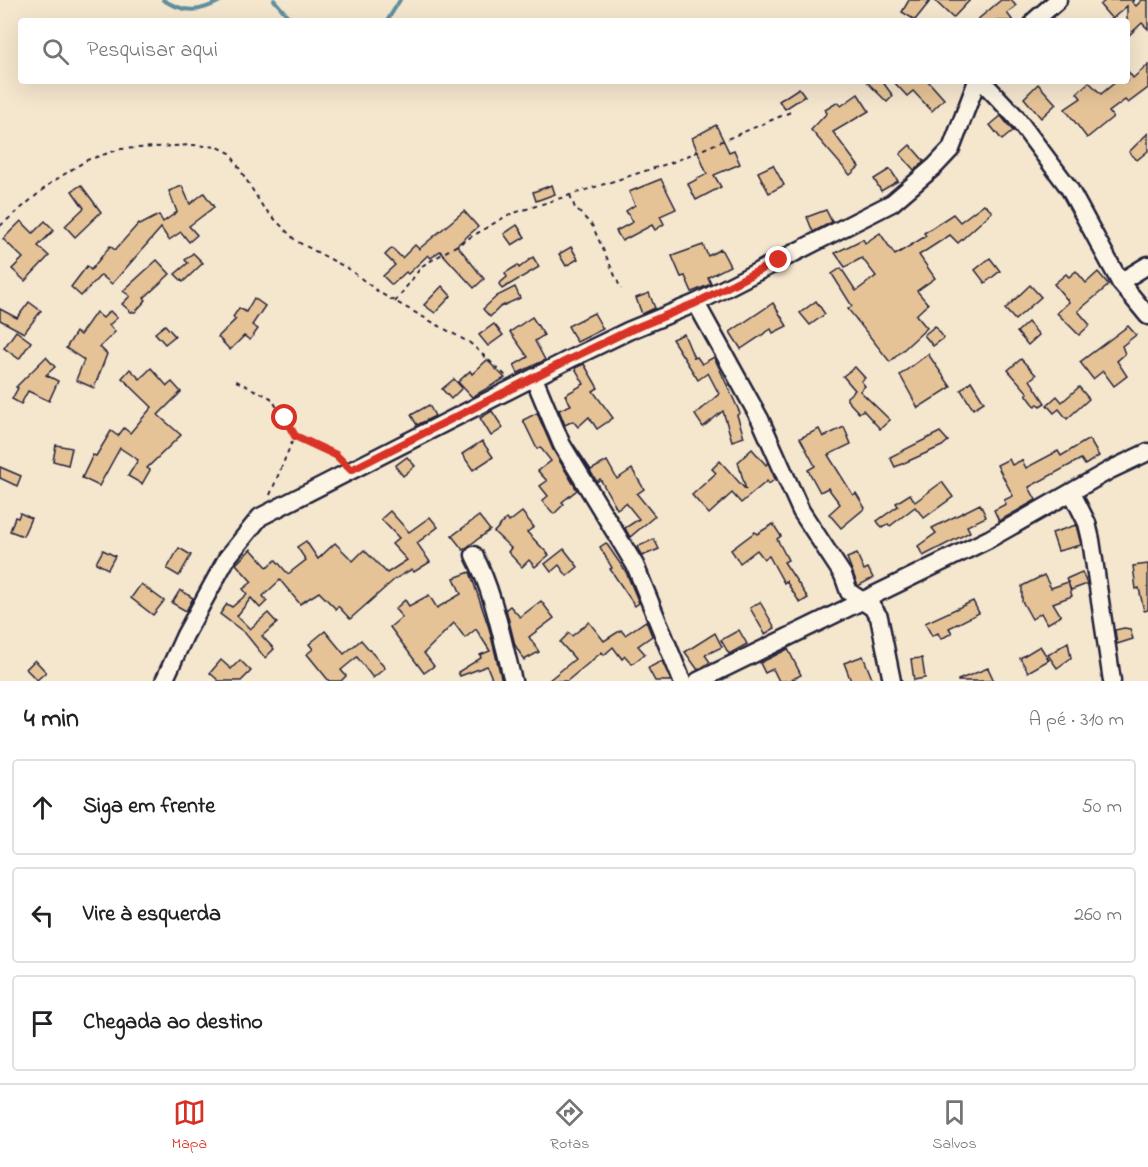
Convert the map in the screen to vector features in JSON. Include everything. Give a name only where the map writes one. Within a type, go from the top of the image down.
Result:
[{"type":"street","points":[[1037,18],[1058,0]]},
{"type":"street","points":[[164,681],[227,558],[260,517],[628,331],[696,303],[892,203],[951,149],[976,84]]},
{"type":"street","points":[[985,84],[1015,116],[1069,188],[1120,282],[1148,316]]},
{"type":"street","points":[[1120,282],[1148,265]]},
{"type":"street","points":[[696,303],[760,419],[801,512],[843,575],[849,592],[862,603],[873,608],[879,617],[892,681]]},
{"type":"street","points":[[534,378],[562,445],[635,565],[682,681]]},
{"type":"street","points":[[698,681],[862,603],[989,539],[1148,452]]},
{"type":"street","points":[[1072,492],[1087,523],[1091,540],[1112,681]]},
{"type":"street","points":[[474,555],[484,574],[492,599],[513,681]]},
{"type":"path","points":[[395,302],[422,266],[523,208],[673,162],[794,111]]},
{"type":"path","points":[[0,226],[52,182],[87,160],[121,149],[194,145],[218,147],[230,153],[263,207],[296,242],[349,269],[395,302],[470,344],[516,387]]},
{"type":"path","points":[[570,195],[574,208],[592,225],[621,289]]},
{"type":"path","points":[[236,381],[271,398],[295,436],[336,455],[351,470]]},
{"type":"path","points":[[260,517],[295,436]]},
{"type":"building","points":[[909,0],[931,0],[917,18],[912,18],[902,12]]},
{"type":"building","points":[[934,0],[970,0],[953,18]]},
{"type":"building","points":[[1001,0],[1011,0],[1016,6],[1007,13],[1011,18],[980,18]]},
{"type":"building","points":[[1106,0],[1134,0],[1132,2],[1136,6],[1142,0],[1148,0],[1148,29],[1142,23],[1130,34],[1127,6],[1111,18],[1100,5]]},
{"type":"building","points":[[1148,65],[1148,88],[1128,103],[1125,100],[1109,112],[1113,117],[1087,138],[1065,109],[1081,98],[1077,93],[1087,84],[1091,84],[1101,94],[1113,84],[1130,84],[1130,74],[1133,78]]},
{"type":"building","points":[[869,84],[884,84],[893,96],[887,102]]},
{"type":"building","points":[[896,84],[931,84],[944,99],[932,111],[913,91],[907,96]]},
{"type":"building","points":[[1038,84],[1056,104],[1041,118],[1024,98]]},
{"type":"building","points":[[799,88],[805,96],[785,109],[779,101]]},
{"type":"building","points":[[858,94],[869,111],[833,132],[859,167],[850,175],[811,130],[827,113],[825,110],[838,102],[841,106]]},
{"type":"building","points":[[1001,116],[1013,131],[1002,140],[990,125]]},
{"type":"building","points":[[716,125],[729,152],[734,150],[740,164],[714,175],[721,187],[696,200],[688,184],[707,174],[692,138]]},
{"type":"building","points":[[1148,133],[1148,151],[1137,160],[1129,152]]},
{"type":"building","points":[[910,145],[924,161],[914,170],[900,154]]},
{"type":"building","points":[[773,165],[784,185],[769,193],[758,172]]},
{"type":"building","points":[[890,169],[898,181],[881,191],[874,179]]},
{"type":"building","points":[[661,179],[676,209],[660,216],[664,224],[655,230],[652,225],[622,241],[616,231],[633,222],[626,211],[635,205],[629,192]]},
{"type":"building","points":[[81,185],[101,212],[75,237],[65,226],[84,208],[72,191]]},
{"type":"building","points":[[552,185],[555,194],[536,201],[533,192]]},
{"type":"building","points":[[182,186],[190,204],[204,193],[214,207],[189,226],[197,235],[189,242],[181,232],[169,240],[161,228],[112,284],[101,275],[81,296],[71,287],[87,266],[91,270],[110,246],[115,250],[139,223],[140,225],[159,215],[163,222],[177,212],[169,191]]},
{"type":"building","points":[[984,204],[992,212],[958,243],[950,235],[919,255],[935,278],[917,291],[928,304],[916,315],[927,328],[890,362],[848,309],[852,306],[832,274],[841,268],[856,291],[876,276],[862,258],[845,267],[835,253],[863,239],[865,243],[880,233],[895,255],[926,236],[924,233],[953,214],[960,222]]},
{"type":"building","points":[[826,210],[832,222],[813,232],[807,217]]},
{"type":"building","points":[[464,211],[478,227],[457,245],[484,279],[474,288],[440,251],[431,258],[428,255],[392,285],[383,276],[395,265],[385,255],[392,248],[402,258],[415,245],[419,249]]},
{"type":"building","points":[[21,221],[33,233],[45,221],[54,230],[38,246],[49,256],[25,281],[12,269],[23,258],[3,239]]},
{"type":"building","points":[[517,225],[525,237],[512,245],[504,234]]},
{"type":"building","points":[[703,245],[708,256],[721,249],[730,266],[708,277],[711,284],[692,292],[685,276],[681,277],[672,256]]},
{"type":"building","points":[[571,247],[578,259],[566,266],[559,254]]},
{"type":"building","points":[[193,253],[203,263],[183,282],[175,274],[188,263],[185,260]]},
{"type":"building","points":[[533,257],[539,267],[502,289],[499,284],[507,277],[505,273],[518,265],[519,268]]},
{"type":"building","points":[[990,258],[1000,271],[985,283],[975,270]]},
{"type":"building","points":[[157,260],[170,274],[144,298],[146,300],[135,312],[131,312],[122,304],[130,296],[123,291]]},
{"type":"building","points":[[1076,271],[1086,283],[1098,272],[1109,285],[1078,311],[1090,325],[1079,335],[1057,313],[1069,302],[1054,284],[1066,274],[1069,277]]},
{"type":"building","points":[[1030,285],[1041,297],[1015,320],[1005,309]]},
{"type":"building","points":[[442,286],[451,296],[435,313],[424,305]]},
{"type":"building","points":[[515,287],[520,298],[500,307],[490,317],[483,309],[497,296]]},
{"type":"building","points":[[649,293],[655,308],[642,314],[636,298]]},
{"type":"building","points":[[254,298],[265,306],[252,325],[258,329],[250,340],[244,336],[230,350],[218,337],[236,319],[233,317],[239,308],[246,312]]},
{"type":"building","points":[[816,301],[825,314],[810,325],[800,313]]},
{"type":"building","points":[[29,302],[41,311],[24,333],[0,320],[0,309],[17,318]]},
{"type":"building","points":[[773,303],[787,326],[773,333],[771,329],[741,349],[730,332]]},
{"type":"building","points":[[110,311],[117,318],[109,325],[115,332],[100,347],[107,354],[94,388],[76,380],[84,360],[66,348],[76,332],[80,335],[96,312],[103,318]]},
{"type":"building","points":[[594,313],[603,329],[577,342],[568,326]]},
{"type":"building","points":[[532,317],[544,335],[535,341],[545,360],[518,373],[514,365],[528,357],[510,332]]},
{"type":"building","points":[[1028,322],[1039,335],[1028,345],[1017,332]]},
{"type":"building","points":[[494,324],[503,335],[488,346],[479,335]]},
{"type":"building","points":[[165,325],[175,336],[165,344],[155,333]]},
{"type":"building","points":[[935,326],[944,338],[933,346],[924,335]]},
{"type":"building","points":[[1128,326],[1136,335],[1122,346],[1125,354],[1117,361],[1127,376],[1114,386],[1103,371],[1093,379],[1080,362]]},
{"type":"building","points":[[16,331],[31,342],[19,359],[4,348]]},
{"type":"building","points":[[684,334],[694,358],[697,357],[702,364],[714,357],[740,413],[737,415],[744,437],[732,441],[723,411],[703,427],[695,415],[719,394],[708,373],[698,380],[672,339]]},
{"type":"building","points":[[928,354],[951,387],[918,408],[900,375]]},
{"type":"building","points":[[46,357],[55,367],[46,375],[58,381],[49,401],[28,391],[21,404],[12,399],[18,388],[16,387]]},
{"type":"building","points":[[1021,359],[1036,375],[1030,380],[1045,403],[1040,406],[1038,404],[1035,406],[1026,394],[1028,393],[1008,370]]},
{"type":"building","points":[[487,360],[505,378],[472,397],[458,382],[470,371],[472,374]]},
{"type":"building","points":[[584,364],[598,388],[593,391],[613,418],[597,429],[589,417],[578,427],[573,421],[565,425],[559,410],[571,405],[565,395],[584,384],[575,368]]},
{"type":"building","points":[[855,367],[865,378],[861,381],[865,386],[860,391],[890,420],[880,429],[863,410],[859,413],[847,400],[847,397],[855,390],[843,376]]},
{"type":"building","points":[[151,368],[167,386],[172,382],[181,392],[158,415],[181,435],[147,468],[150,470],[142,484],[128,476],[138,460],[120,448],[99,486],[82,478],[93,455],[96,456],[111,431],[118,436],[124,428],[130,433],[152,407],[122,378],[130,369],[140,379]]},
{"type":"building","points":[[454,379],[462,388],[451,399],[442,389]]},
{"type":"building","points":[[971,381],[984,402],[973,409],[961,390]]},
{"type":"building","points":[[1079,387],[1089,399],[1067,419],[1059,409],[1054,413],[1047,405],[1057,396],[1062,402]]},
{"type":"building","points":[[429,405],[435,416],[417,425],[411,415]]},
{"type":"building","points":[[492,411],[503,428],[491,436],[480,418]]},
{"type":"building","points":[[537,413],[553,450],[577,490],[562,502],[564,504],[554,514],[542,501],[548,496],[540,486],[547,481],[538,471],[551,461],[540,447],[537,449],[523,420]]},
{"type":"building","points":[[844,427],[851,444],[828,455],[853,495],[856,493],[865,508],[841,528],[829,514],[840,504],[828,488],[820,492],[808,470],[815,466],[800,438],[819,429],[823,437]]},
{"type":"building","points":[[940,432],[948,441],[942,446],[895,467],[890,457]]},
{"type":"building","points":[[1089,439],[1099,456],[1085,465],[1081,459],[1029,487],[1036,500],[999,521],[994,510],[1006,504],[1004,500],[1013,496],[997,465],[1009,459],[1012,465],[1022,460],[1026,468],[1058,451],[1061,456]]},
{"type":"building","points":[[482,441],[493,457],[473,470],[462,454]]},
{"type":"building","points":[[56,445],[72,448],[68,465],[53,461]]},
{"type":"building","points":[[574,445],[591,470],[607,461],[617,479],[632,469],[644,489],[637,494],[655,516],[630,537],[625,528],[639,519],[626,503],[617,509],[600,479],[597,482]]},
{"type":"building","points":[[752,449],[766,465],[768,463],[775,479],[769,484],[767,481],[741,503],[732,493],[709,514],[692,495],[716,473],[712,469],[720,461],[746,490],[738,462]]},
{"type":"building","points":[[407,457],[415,466],[403,476],[395,466]]},
{"type":"building","points":[[0,467],[21,476],[17,486],[0,478]]},
{"type":"building","points":[[942,482],[953,497],[924,518],[915,507],[890,526],[888,524],[882,528],[877,521],[898,506],[896,503],[910,494],[915,502]]},
{"type":"building","points":[[980,504],[986,517],[967,526],[970,532],[923,556],[918,546],[936,533],[932,528]]},
{"type":"building","points":[[390,511],[409,532],[430,517],[438,527],[417,543],[430,562],[414,572],[412,569],[395,579],[350,619],[338,606],[336,609],[319,592],[300,604],[280,580],[263,596],[267,601],[260,608],[251,598],[237,616],[250,629],[268,613],[277,623],[262,636],[274,649],[265,658],[245,633],[220,614],[227,604],[232,607],[247,594],[243,589],[252,582],[236,564],[251,549],[267,567],[276,560],[288,574],[306,560],[297,547],[306,541],[318,559],[335,543],[353,561],[364,550],[387,573],[407,560],[392,544],[399,538],[381,519]]},
{"type":"building","points":[[522,512],[534,527],[527,532],[549,555],[535,567],[529,560],[522,567],[508,552],[511,548],[494,532],[506,519],[509,522]]},
{"type":"building","points":[[20,513],[31,518],[23,536],[10,531],[15,517],[18,518]]},
{"type":"building","points":[[479,516],[490,530],[463,550],[452,536]]},
{"type":"building","points":[[773,524],[781,536],[777,539],[788,560],[784,562],[808,598],[800,603],[786,581],[784,583],[769,556],[764,559],[757,550],[740,563],[731,550],[755,532],[757,534]]},
{"type":"building","points":[[1076,525],[1081,545],[1058,551],[1052,533]]},
{"type":"building","points":[[654,539],[659,549],[642,556],[637,547]]},
{"type":"building","points":[[606,543],[626,572],[639,603],[635,606],[610,569],[612,568],[600,547]]},
{"type":"building","points":[[179,548],[191,555],[179,576],[167,569]]},
{"type":"building","points":[[564,549],[578,567],[567,576],[559,565],[551,572],[545,564]]},
{"type":"building","points":[[103,550],[115,556],[108,569],[96,563]]},
{"type":"building","points":[[857,554],[864,570],[868,568],[873,578],[858,586],[847,558]]},
{"type":"building","points":[[1148,564],[1148,610],[1144,611],[1139,588],[1136,589],[1133,566]]},
{"type":"building","points":[[470,572],[489,628],[502,681],[493,681],[487,666],[460,676],[458,672],[481,658],[480,655],[490,651],[476,629],[465,638],[454,623],[424,653],[434,666],[424,673],[390,627],[402,617],[395,609],[405,600],[409,606],[429,595],[437,608],[461,594],[454,578]]},
{"type":"building","points":[[1082,572],[1087,584],[1071,590],[1066,579]]},
{"type":"building","points":[[1044,575],[1051,588],[1068,582],[1072,596],[1053,603],[1061,616],[1047,624],[1041,613],[1032,619],[1022,601],[1022,586]]},
{"type":"building","points":[[141,584],[164,601],[153,615],[131,598]]},
{"type":"building","points":[[180,590],[193,598],[186,611],[172,603]]},
{"type":"building","points":[[541,601],[554,618],[529,637],[539,652],[524,660],[515,645],[506,609],[510,606],[520,617]]},
{"type":"building","points":[[973,601],[979,613],[949,628],[952,633],[941,639],[938,633],[932,636],[925,623]]},
{"type":"building","points":[[760,602],[775,628],[765,634],[750,608]]},
{"type":"building","points":[[646,621],[652,636],[638,646],[645,654],[632,664],[625,656],[622,659],[613,647],[604,655],[602,652],[567,681],[548,681],[575,659],[560,642],[569,633],[572,636],[589,622],[604,641],[621,630],[625,635]]},
{"type":"building","points":[[1130,629],[1133,639],[1117,644],[1115,630]]},
{"type":"building","points":[[739,630],[747,644],[729,654],[721,640]]},
{"type":"building","points":[[325,631],[344,654],[361,640],[385,668],[373,678],[357,657],[341,670],[346,676],[341,681],[329,681],[307,654],[313,649],[309,644]]},
{"type":"building","points":[[715,633],[722,647],[705,655],[710,662],[698,670],[685,652]]},
{"type":"building","points":[[1068,642],[1071,658],[1057,668],[1048,655]]},
{"type":"building","points":[[1040,646],[1049,660],[1028,672],[1020,658]]},
{"type":"building","points":[[788,649],[801,675],[789,681],[779,681],[773,669],[765,673],[760,663]]},
{"type":"building","points":[[863,656],[873,681],[851,681],[844,663]]},
{"type":"building","points":[[922,658],[925,678],[914,680],[911,659]]},
{"type":"building","points":[[35,660],[46,672],[37,680],[26,669]]},
{"type":"building","points":[[221,660],[231,669],[240,660],[251,671],[241,681],[219,681],[210,673]]},
{"type":"building","points":[[662,661],[671,681],[655,681],[648,668]]},
{"type":"building","points":[[988,668],[994,681],[958,681],[958,680]]},
{"type":"waterway","points":[[163,0],[192,10],[222,0]]},
{"type":"waterway","points":[[274,0],[289,18]]},
{"type":"waterway","points":[[389,18],[400,0]]},
{"type":"route","points":[[285,418],[290,431],[295,436],[336,455],[351,470],[570,359],[628,331],[696,303],[779,260]]}]
